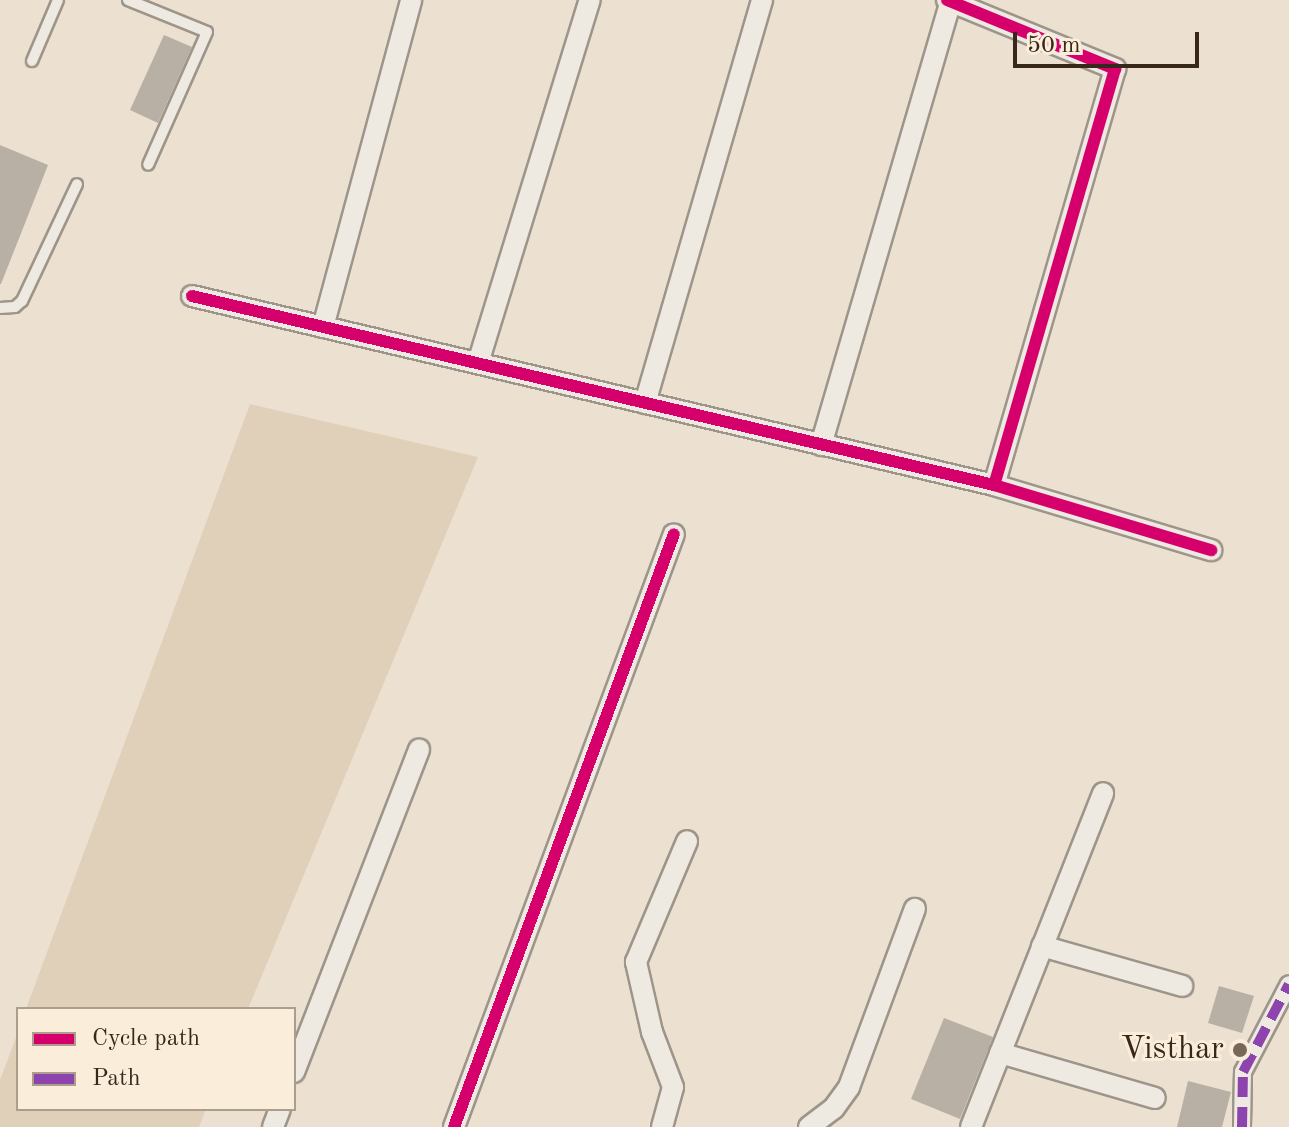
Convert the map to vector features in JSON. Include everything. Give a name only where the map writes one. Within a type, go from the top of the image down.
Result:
[{"type":"street","points":[[323,327],[411,0]]},
{"type":"street","points":[[478,363],[590,0]]},
{"type":"street","points":[[645,403],[762,0]]},
{"type":"street","points":[[821,445],[949,1],[1115,69],[994,485]]},
{"type":"street","points":[[192,296],[994,485],[1211,550]]},
{"type":"street","points":[[454,1127],[674,534]]},
{"type":"street","points":[[296,1067],[419,749]]},
{"type":"street","points":[[971,1127],[1103,793]]},
{"type":"street","points":[[662,1127],[673,1087],[652,1032],[636,962],[687,841]]},
{"type":"street","points":[[809,1127],[834,1108],[849,1087],[915,909]]},
{"type":"street","points":[[1042,946],[1182,986]]},
{"type":"street","points":[[1242,1127],[1243,1072],[1289,984]]},
{"type":"street","points":[[1000,1053],[1155,1098]]},
{"type":"lane","points":[[32,61],[58,0]]},
{"type":"lane","points":[[128,0],[207,32],[148,165]]},
{"type":"lane","points":[[0,308],[15,307],[22,301],[77,184]]},
{"type":"shaded area","points":[[250,404],[478,457],[249,1007],[27,1007]]},
{"type":"shaded area","points":[[16,1037],[16,1111],[205,1111],[199,1127],[0,1127],[0,1080]]},
{"type":"building","points":[[164,35],[192,47],[158,123],[130,110]]},
{"type":"building","points":[[0,145],[48,165],[1,284],[0,284]]},
{"type":"building","points":[[1219,986],[1254,996],[1242,1033],[1208,1023]]},
{"type":"building","points":[[944,1018],[993,1037],[960,1119],[911,1099]]},
{"type":"building","points":[[1188,1081],[1231,1092],[1222,1127],[1177,1127]]},
{"type":"marked path","points":[[1242,1127],[1243,1072],[1289,984]]},
{"type":"cycle path","points":[[947,0],[1115,69],[994,485]]},
{"type":"cycle path","points":[[192,296],[994,485],[1211,550]]},
{"type":"cycle path","points":[[454,1127],[674,534]]},
{"type":"place","name":"Visthar","points":[[1240,1050]]}]
